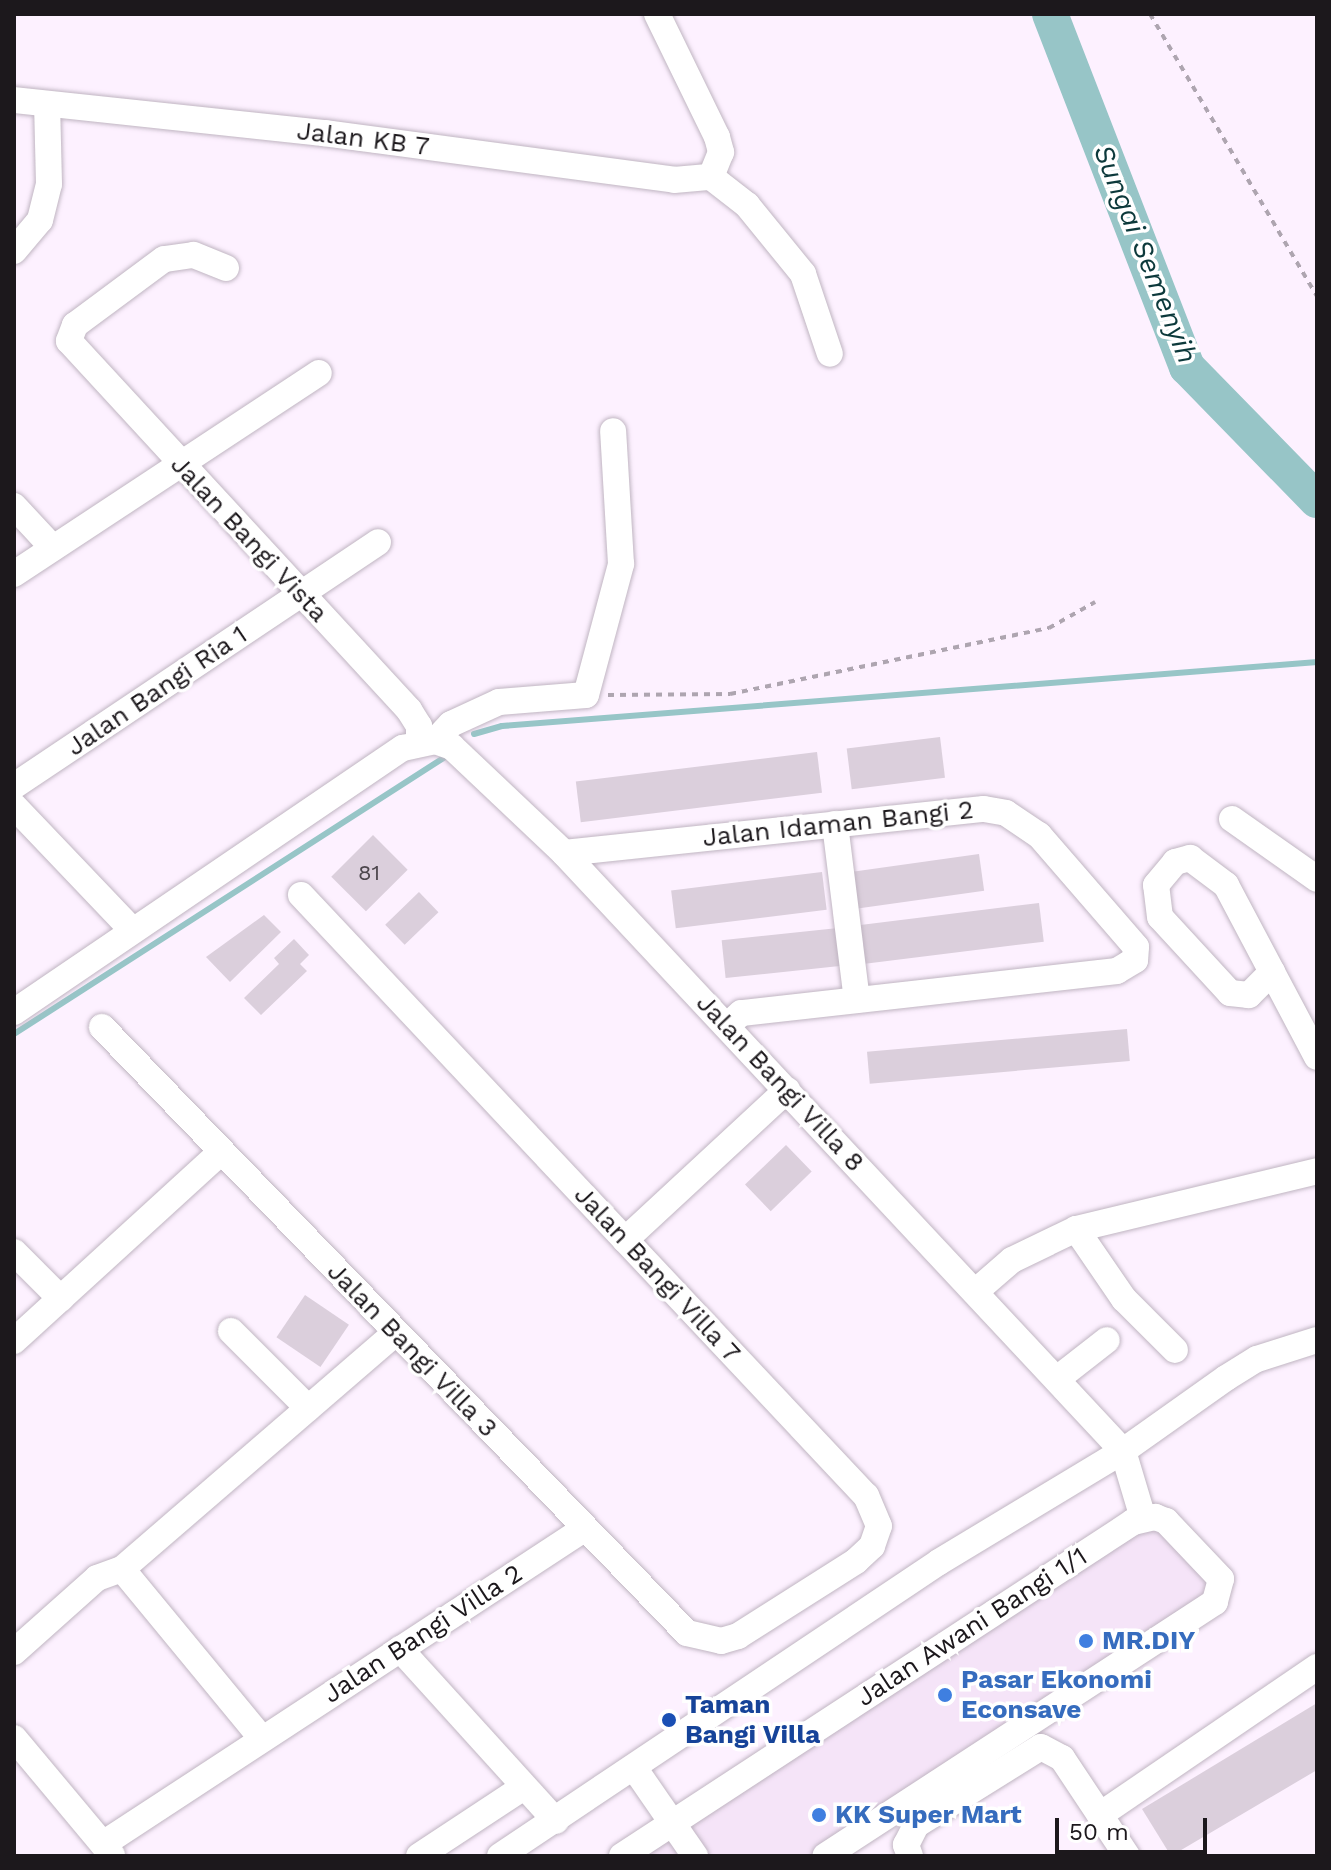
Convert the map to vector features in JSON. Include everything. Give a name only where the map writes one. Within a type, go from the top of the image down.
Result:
[{"type":"street","points":[[657,14],[717,137],[721,152],[711,177],[747,205],[803,274],[830,354]]},
{"type":"street","name":"Jalan KB 7","points":[[14,100],[324,133],[674,180],[711,177]]},
{"type":"street","points":[[14,251],[40,220],[49,184],[47,104]]},
{"type":"street","name":"Jalan Bangi Vista","points":[[226,268],[193,255],[164,259],[75,325],[69,341],[409,710],[427,742]]},
{"type":"street","points":[[14,574],[319,373]]},
{"type":"street","points":[[14,1012],[132,930],[451,724],[499,702],[586,695],[621,564],[613,431]]},
{"type":"street","points":[[14,506],[53,548]]},
{"type":"street","name":"Jalan Bangi Ria 1","points":[[14,786],[378,542]]},
{"type":"street","name":"Jalan Bangi Villa 8","points":[[427,742],[467,758],[564,853],[1123,1451]]},
{"type":"street","points":[[14,806],[132,930]]},
{"type":"street","name":"Jalan Idaman Bangi 2","points":[[564,853],[964,809],[1006,813],[1039,835],[1132,936],[1135,960],[1127,968],[857,1000]]},
{"type":"street","points":[[1232,819],[1317,879]]},
{"type":"street","points":[[727,1026],[741,1013],[857,1000],[835,824]]},
{"type":"street","points":[[1272,972],[1249,995],[1230,993],[1160,917],[1156,885],[1175,862],[1190,858],[1226,885],[1317,1057]]},
{"type":"street","name":"Jalan Bangi Villa 7","points":[[301,895],[876,1510],[879,1526],[872,1546],[856,1561],[738,1636]]},
{"type":"street","name":"Jalan Bangi Villa 3","points":[[102,1027],[687,1633],[721,1641],[738,1636]]},
{"type":"street","points":[[625,1240],[787,1090]]},
{"type":"street","points":[[14,1341],[221,1152]]},
{"type":"street","points":[[975,1292],[1012,1260],[1076,1229],[1317,1171]]},
{"type":"street","points":[[1076,1229],[1124,1299],[1175,1350]]},
{"type":"street","points":[[14,1252],[61,1299]]},
{"type":"street","points":[[231,1331],[308,1408]]},
{"type":"street","points":[[14,1652],[97,1578],[122,1569],[395,1333]]},
{"type":"street","points":[[1057,1379],[1107,1340]]},
{"type":"street","points":[[500,1856],[635,1769],[939,1562],[1123,1451],[1257,1359],[1317,1340]]},
{"type":"street","points":[[826,1856],[1215,1602],[1221,1579],[1154,1519],[1123,1451]]},
{"type":"street","name":"Jalan Awani Bangi 1/1","points":[[622,1856],[1154,1519]]},
{"type":"street","name":"Jalan Bangi Villa 2","points":[[108,1850],[262,1739],[584,1529]]},
{"type":"street","points":[[122,1569],[262,1739]]},
{"type":"street","points":[[400,1649],[522,1788],[556,1821]]},
{"type":"street","points":[[1100,1815],[1317,1667]]},
{"type":"street","points":[[908,1850],[916,1825],[1032,1750],[1052,1749],[1127,1856]]},
{"type":"street","points":[[17,1750],[108,1850]]},
{"type":"street","points":[[635,1769],[695,1856]]},
{"type":"street","points":[[419,1856],[522,1788]]},
{"type":"path","points":[[1150,14],[1317,296]]},
{"type":"path","points":[[586,695],[730,694],[1049,628],[1095,602]]},
{"type":"shaded area","points":[[1154,1525],[1215,1581],[1211,1598],[813,1856],[638,1856],[1137,1529]]},
{"type":"building","points":[[940,737],[945,778],[852,789],[847,748]]},
{"type":"building","points":[[817,752],[822,793],[581,822],[576,782]]},
{"type":"building","points":[[373,835],[408,870],[366,911],[331,877]]},
{"type":"building","points":[[979,854],[984,891],[852,909],[847,873]]},
{"type":"building","points":[[822,872],[827,910],[676,928],[671,891]]},
{"type":"building","points":[[419,892],[438,912],[405,945],[385,925]]},
{"type":"building","points":[[1039,903],[1044,942],[859,964],[854,926]]},
{"type":"building","points":[[264,915],[281,932],[230,982],[206,957]]},
{"type":"building","points":[[838,928],[842,966],[726,978],[722,940]]},
{"type":"building","points":[[294,939],[309,955],[300,964],[307,971],[261,1015],[244,998],[279,964],[274,958]]},
{"type":"building","points":[[1127,1029],[1130,1061],[870,1084],[867,1052]]},
{"type":"building","points":[[786,1145],[812,1172],[771,1211],[745,1185]]},
{"type":"building","points":[[305,1295],[349,1325],[320,1367],[276,1337]]},
{"type":"building","points":[[1317,1703],[1317,1770],[1171,1856],[1142,1809]]},
{"type":"waterway","name":"Sungai Semenyih","points":[[1050,14],[1187,367],[1317,500]]},
{"type":"waterway","points":[[474,734],[502,726],[1317,662]]},
{"type":"waterway","points":[[14,1034],[445,757]]},
{"type":"place","name":"MR.DIY","points":[[1086,1641]]},
{"type":"place","name":"Pasar Ekonomi Econsave","points":[[945,1695]]},
{"type":"place","name":"Taman Bangi Villa","points":[[669,1720]]},
{"type":"place","name":"KK Super Mart","points":[[819,1815]]}]
